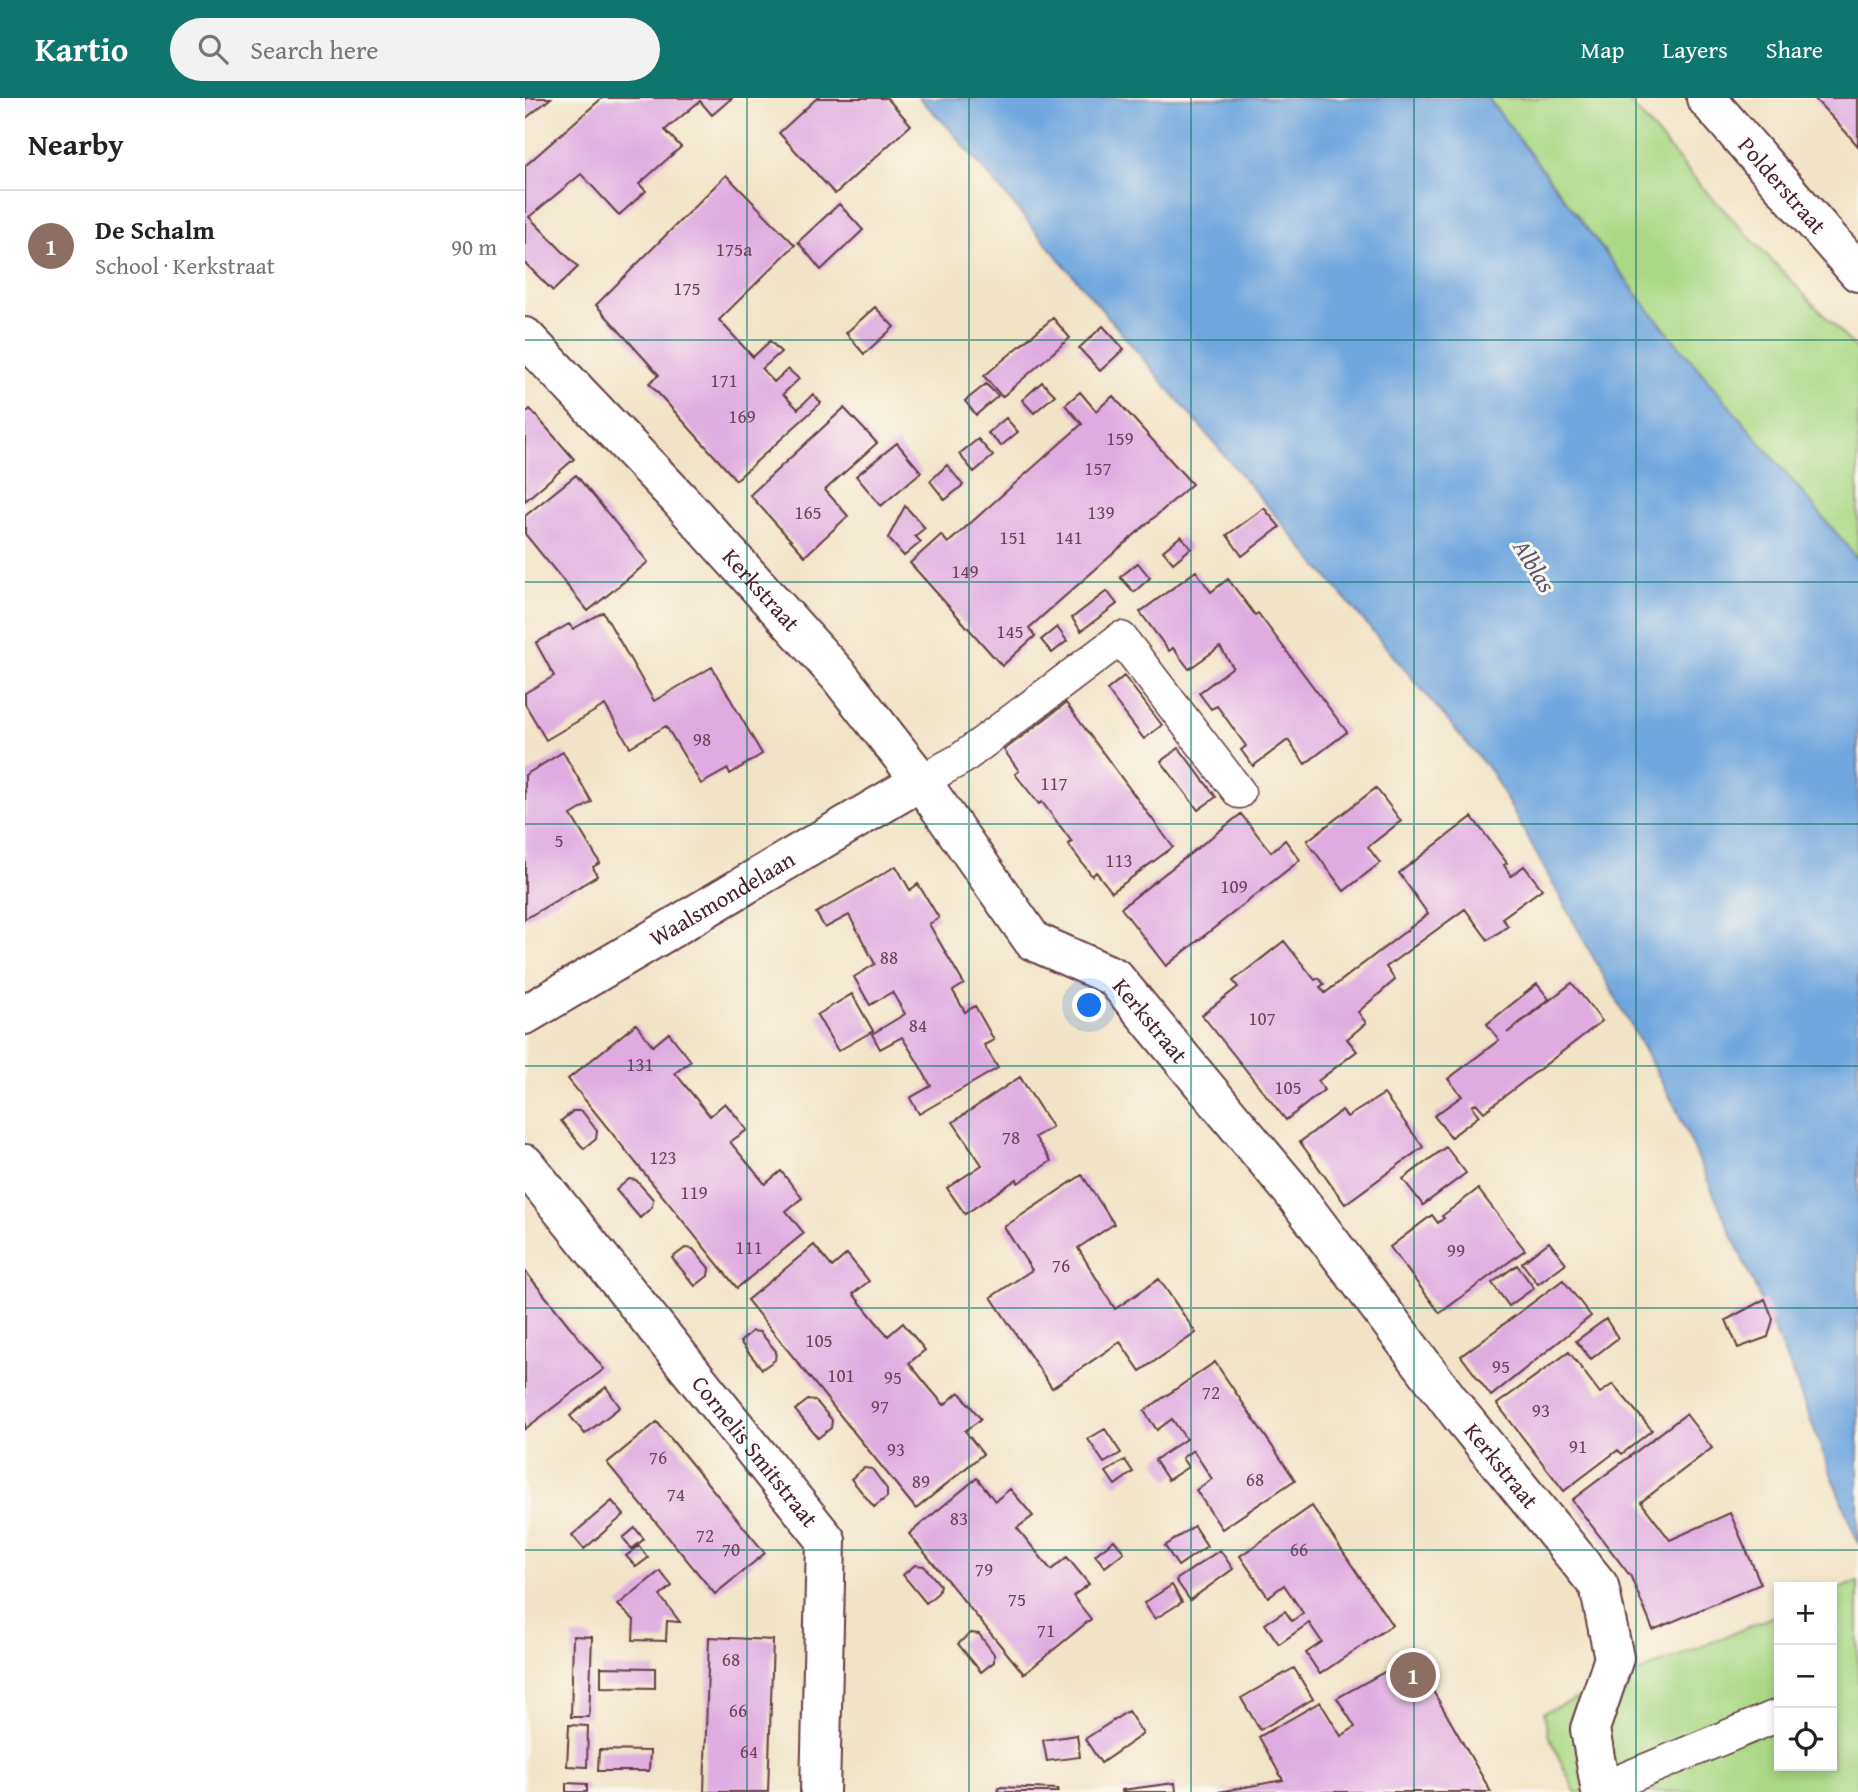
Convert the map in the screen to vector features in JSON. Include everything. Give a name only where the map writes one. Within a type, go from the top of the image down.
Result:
[{"type":"street","name":"Polderstraat","points":[[1715,101],[1858,272]]},
{"type":"street","name":"Kerkstraat","points":[[525,337],[681,501],[839,676],[921,781],[1033,941],[1114,977],[1292,1191],[1458,1412],[1599,1586],[1614,1658],[1590,1729],[1601,1791]]},
{"type":"street","name":"Waalsmondelaan","points":[[525,1015],[921,781]]},
{"type":"street","name":"Cornelis Smitstraat","points":[[525,1164],[826,1540],[820,1792]]},
{"type":"lane","points":[[921,781],[961,759],[1121,638],[1239,792]]},
{"type":"lane","points":[[1601,1791],[1774,1717]]},
{"type":"green space","points":[[1488,98],[1626,98],[1701,186],[1858,351],[1858,559],[1648,309]]},
{"type":"green space","points":[[1858,1581],[1858,1792],[1575,1792],[1548,1734],[1544,1712],[1774,1616],[1774,1771],[1837,1771],[1837,1590]]},
{"type":"water","name":"Alblas","points":[[919,98],[1488,98],[1648,309],[1858,559],[1858,1544],[1789,1364],[1675,1106],[1492,773],[949,128]]},
{"type":"building","points":[[525,98],[551,98],[525,119]]},
{"type":"building","points":[[602,98],[732,98],[712,115],[700,101],[665,130],[681,147],[639,184],[646,191],[619,215],[581,174],[529,217],[578,267],[553,291],[525,263],[525,166]]},
{"type":"building","points":[[817,98],[887,98],[911,125],[835,194],[779,133]]},
{"type":"building","points":[[1814,98],[1858,98],[1858,146],[1844,130]]},
{"type":"building","points":[[726,175],[795,245],[719,320],[753,357],[770,341],[781,352],[762,369],[774,382],[788,369],[799,379],[783,394],[798,409],[813,394],[821,403],[736,480],[649,383],[659,375],[596,305]]},
{"type":"building","points":[[839,204],[863,230],[821,270],[798,242]]},
{"type":"building","points":[[875,307],[894,327],[864,354],[846,333]]},
{"type":"building","points":[[1053,318],[1070,338],[1002,397],[984,376]]},
{"type":"building","points":[[1103,326],[1124,349],[1100,371],[1079,348]]},
{"type":"building","points":[[1042,382],[1055,395],[1034,413],[1022,400]]},
{"type":"building","points":[[986,384],[998,396],[976,415],[965,401]]},
{"type":"building","points":[[1080,392],[1096,411],[1113,396],[1192,484],[1029,628],[1035,636],[1002,666],[910,563],[941,535],[948,543],[1082,424],[1065,405]]},
{"type":"building","points":[[844,408],[877,443],[825,490],[848,516],[805,556],[750,495]]},
{"type":"building","points":[[530,409],[574,459],[525,501],[525,414]]},
{"type":"building","points":[[1006,418],[1018,432],[1001,446],[988,433]]},
{"type":"building","points":[[978,439],[993,456],[974,472],[959,454]]},
{"type":"building","points":[[897,443],[921,472],[881,506],[856,476]]},
{"type":"building","points":[[947,465],[963,485],[945,500],[930,481]]},
{"type":"building","points":[[576,475],[648,562],[588,611],[525,534],[525,516]]},
{"type":"building","points":[[905,506],[925,528],[915,536],[921,542],[904,556],[888,538]]},
{"type":"building","points":[[1264,508],[1280,527],[1242,556],[1227,535]]},
{"type":"building","points":[[1181,536],[1191,548],[1173,563],[1163,551]]},
{"type":"building","points":[[1138,563],[1150,578],[1134,592],[1120,577]]},
{"type":"building","points":[[1196,571],[1211,592],[1228,579],[1255,615],[1258,613],[1347,732],[1305,764],[1288,740],[1253,766],[1241,750],[1246,746],[1217,706],[1211,709],[1199,693],[1233,667],[1220,647],[1189,669],[1173,648],[1169,651],[1140,612]]},
{"type":"building","points":[[1107,591],[1117,604],[1081,631],[1072,618]]},
{"type":"building","points":[[603,612],[654,701],[712,667],[762,754],[730,774],[728,769],[701,784],[666,726],[630,747],[605,705],[546,740],[525,704],[525,693],[554,676],[536,643],[569,624],[573,629]]},
{"type":"building","points":[[1057,627],[1067,641],[1052,653],[1041,640]]},
{"type":"building","points":[[1124,676],[1162,725],[1144,739],[1107,690]]},
{"type":"building","points":[[1066,703],[1173,847],[1112,892],[1096,872],[1092,876],[1068,844],[1072,842],[1042,802],[1039,804],[1015,774],[1019,771],[1004,750]]},
{"type":"building","points":[[1179,748],[1216,797],[1198,810],[1161,761]]},
{"type":"building","points":[[563,752],[592,802],[571,815],[600,863],[593,867],[597,876],[525,919],[525,775]]},
{"type":"building","points":[[1376,788],[1401,821],[1368,847],[1380,863],[1344,891],[1307,841]]},
{"type":"building","points":[[1241,814],[1271,852],[1285,840],[1300,860],[1166,966],[1121,908]]},
{"type":"building","points":[[1472,817],[1507,863],[1504,865],[1511,876],[1524,866],[1542,889],[1502,918],[1508,926],[1488,940],[1465,909],[1386,967],[1395,980],[1358,1012],[1366,1023],[1347,1039],[1357,1051],[1318,1081],[1324,1090],[1286,1120],[1202,1015],[1238,987],[1233,981],[1284,941],[1315,980],[1319,978],[1324,984],[1320,987],[1325,993],[1428,914],[1399,873]]},
{"type":"building","points":[[896,866],[910,890],[918,884],[939,918],[929,924],[964,984],[953,991],[965,1012],[975,1006],[994,1040],[984,1045],[998,1068],[919,1114],[910,1098],[931,1086],[917,1061],[902,1037],[880,1049],[872,1034],[905,1014],[892,992],[870,1005],[854,977],[875,964],[849,915],[825,928],[816,913]]},
{"type":"building","points":[[1572,983],[1602,1021],[1484,1112],[1476,1103],[1472,1106],[1479,1116],[1451,1137],[1434,1116],[1462,1096],[1448,1079],[1499,1040],[1487,1024],[1537,984],[1549,999],[1507,1033]]},
{"type":"building","points":[[852,994],[873,1031],[838,1051],[817,1015]]},
{"type":"building","points":[[636,1024],[653,1046],[669,1033],[691,1061],[675,1073],[710,1116],[725,1103],[747,1130],[730,1142],[765,1184],[781,1171],[802,1198],[786,1211],[804,1233],[737,1288],[568,1079]]},
{"type":"building","points":[[1020,1077],[1052,1127],[1035,1137],[1051,1161],[1018,1183],[1017,1179],[965,1214],[947,1188],[982,1165],[953,1122]]},
{"type":"building","points":[[1384,1094],[1423,1147],[1345,1204],[1300,1142],[1342,1110],[1347,1117]]},
{"type":"building","points":[[573,1111],[582,1111],[597,1131],[596,1139],[584,1149],[561,1121]]},
{"type":"building","points":[[1446,1147],[1466,1173],[1423,1205],[1403,1179]]},
{"type":"building","points":[[1082,1175],[1114,1224],[1078,1248],[1115,1309],[1159,1279],[1196,1333],[1140,1371],[1120,1342],[1052,1388],[991,1297],[1032,1270],[1004,1227]]},
{"type":"building","points":[[629,1179],[636,1180],[653,1199],[652,1207],[640,1218],[616,1190]]},
{"type":"building","points":[[1478,1189],[1525,1250],[1440,1313],[1390,1247],[1432,1215],[1438,1223],[1444,1218],[1442,1216]]},
{"type":"building","points":[[1549,1242],[1566,1263],[1538,1284],[1522,1263]]},
{"type":"building","points":[[814,1245],[832,1267],[847,1254],[869,1281],[853,1294],[888,1336],[903,1323],[925,1350],[909,1363],[944,1405],[959,1392],[981,1419],[965,1431],[983,1454],[916,1509],[747,1300]]},
{"type":"building","points":[[685,1248],[693,1249],[709,1268],[708,1276],[695,1286],[672,1258]]},
{"type":"building","points":[[1517,1265],[1534,1288],[1509,1306],[1492,1283]]},
{"type":"building","points":[[525,1271],[604,1369],[525,1429]]},
{"type":"building","points":[[1563,1280],[1591,1316],[1491,1396],[1461,1356]]},
{"type":"building","points":[[1765,1299],[1773,1319],[1768,1337],[1738,1348],[1726,1320]]},
{"type":"building","points":[[1606,1319],[1618,1338],[1591,1359],[1576,1341]]},
{"type":"building","points":[[752,1331],[760,1332],[776,1351],[775,1360],[762,1369],[740,1342]]},
{"type":"building","points":[[1569,1352],[1600,1393],[1613,1384],[1652,1430],[1622,1454],[1618,1450],[1564,1491],[1497,1404]]},
{"type":"building","points":[[1215,1362],[1295,1480],[1222,1529],[1196,1490],[1212,1479],[1193,1450],[1182,1458],[1188,1467],[1168,1480],[1155,1460],[1186,1439],[1172,1419],[1157,1430],[1144,1411]]},
{"type":"building","points":[[606,1387],[620,1407],[585,1434],[570,1416]]},
{"type":"building","points":[[808,1400],[816,1401],[832,1420],[831,1428],[818,1438],[795,1410]]},
{"type":"building","points":[[1686,1414],[1712,1448],[1641,1502],[1670,1540],[1730,1513],[1761,1584],[1653,1630],[1631,1577],[1572,1500]]},
{"type":"building","points":[[657,1422],[765,1553],[715,1594],[607,1463]]},
{"type":"building","points":[[1105,1429],[1121,1453],[1104,1463],[1088,1439]]},
{"type":"building","points":[[1125,1460],[1133,1472],[1115,1485],[1106,1472]]},
{"type":"building","points":[[864,1468],[872,1469],[887,1489],[887,1497],[874,1507],[851,1479]]},
{"type":"building","points":[[977,1478],[995,1501],[1010,1489],[1033,1516],[1017,1528],[1051,1570],[1067,1557],[1089,1584],[1073,1596],[1091,1619],[1024,1674],[909,1534]]},
{"type":"building","points":[[612,1501],[624,1515],[584,1549],[572,1535]]},
{"type":"building","points":[[1312,1506],[1392,1625],[1320,1674],[1306,1653],[1322,1642],[1309,1623],[1279,1644],[1265,1624],[1285,1611],[1292,1621],[1303,1613],[1284,1585],[1268,1597],[1240,1556]]},
{"type":"building","points":[[1194,1526],[1207,1546],[1178,1566],[1165,1546]]},
{"type":"building","points":[[635,1528],[644,1539],[632,1549],[623,1538]]},
{"type":"building","points":[[1114,1540],[1124,1552],[1105,1567],[1095,1555]]},
{"type":"building","points":[[639,1546],[648,1558],[636,1567],[626,1556]]},
{"type":"building","points":[[1220,1550],[1233,1569],[1190,1600],[1176,1580]]},
{"type":"building","points":[[915,1565],[924,1566],[940,1585],[938,1593],[926,1603],[903,1575]]},
{"type":"building","points":[[660,1571],[672,1586],[660,1596],[680,1622],[667,1621],[666,1641],[633,1640],[634,1620],[618,1605]]},
{"type":"building","points":[[1172,1585],[1182,1602],[1155,1619],[1144,1603]]},
{"type":"building","points":[[971,1633],[979,1634],[994,1654],[994,1662],[981,1672],[958,1644]]},
{"type":"building","points":[[573,1636],[592,1637],[589,1717],[571,1717]]},
{"type":"building","points":[[709,1637],[773,1640],[768,1792],[704,1792]]},
{"type":"building","points":[[1413,1656],[1491,1792],[1218,1792],[1283,1780],[1259,1737],[1320,1702],[1341,1736],[1355,1727],[1337,1698]]},
{"type":"building","points":[[601,1667],[655,1668],[655,1688],[601,1687]]},
{"type":"building","points":[[1294,1668],[1313,1699],[1260,1730],[1241,1698]]},
{"type":"building","points":[[1128,1711],[1143,1734],[1101,1763],[1085,1739]]},
{"type":"building","points":[[569,1725],[588,1726],[587,1767],[567,1766]]},
{"type":"building","points":[[1077,1735],[1080,1757],[1047,1761],[1043,1740]]},
{"type":"building","points":[[599,1750],[650,1751],[649,1771],[598,1771]]},
{"type":"building","points":[[566,1783],[587,1784],[587,1792],[566,1792]]},
{"type":"building","points":[[1175,1783],[1176,1792],[1122,1792],[1122,1790]]},
{"type":"building","points":[[999,1787],[1058,1789],[1058,1792],[998,1792]]},
{"type":"place","name":"De Schalm","points":[[1413,1675]]}]
